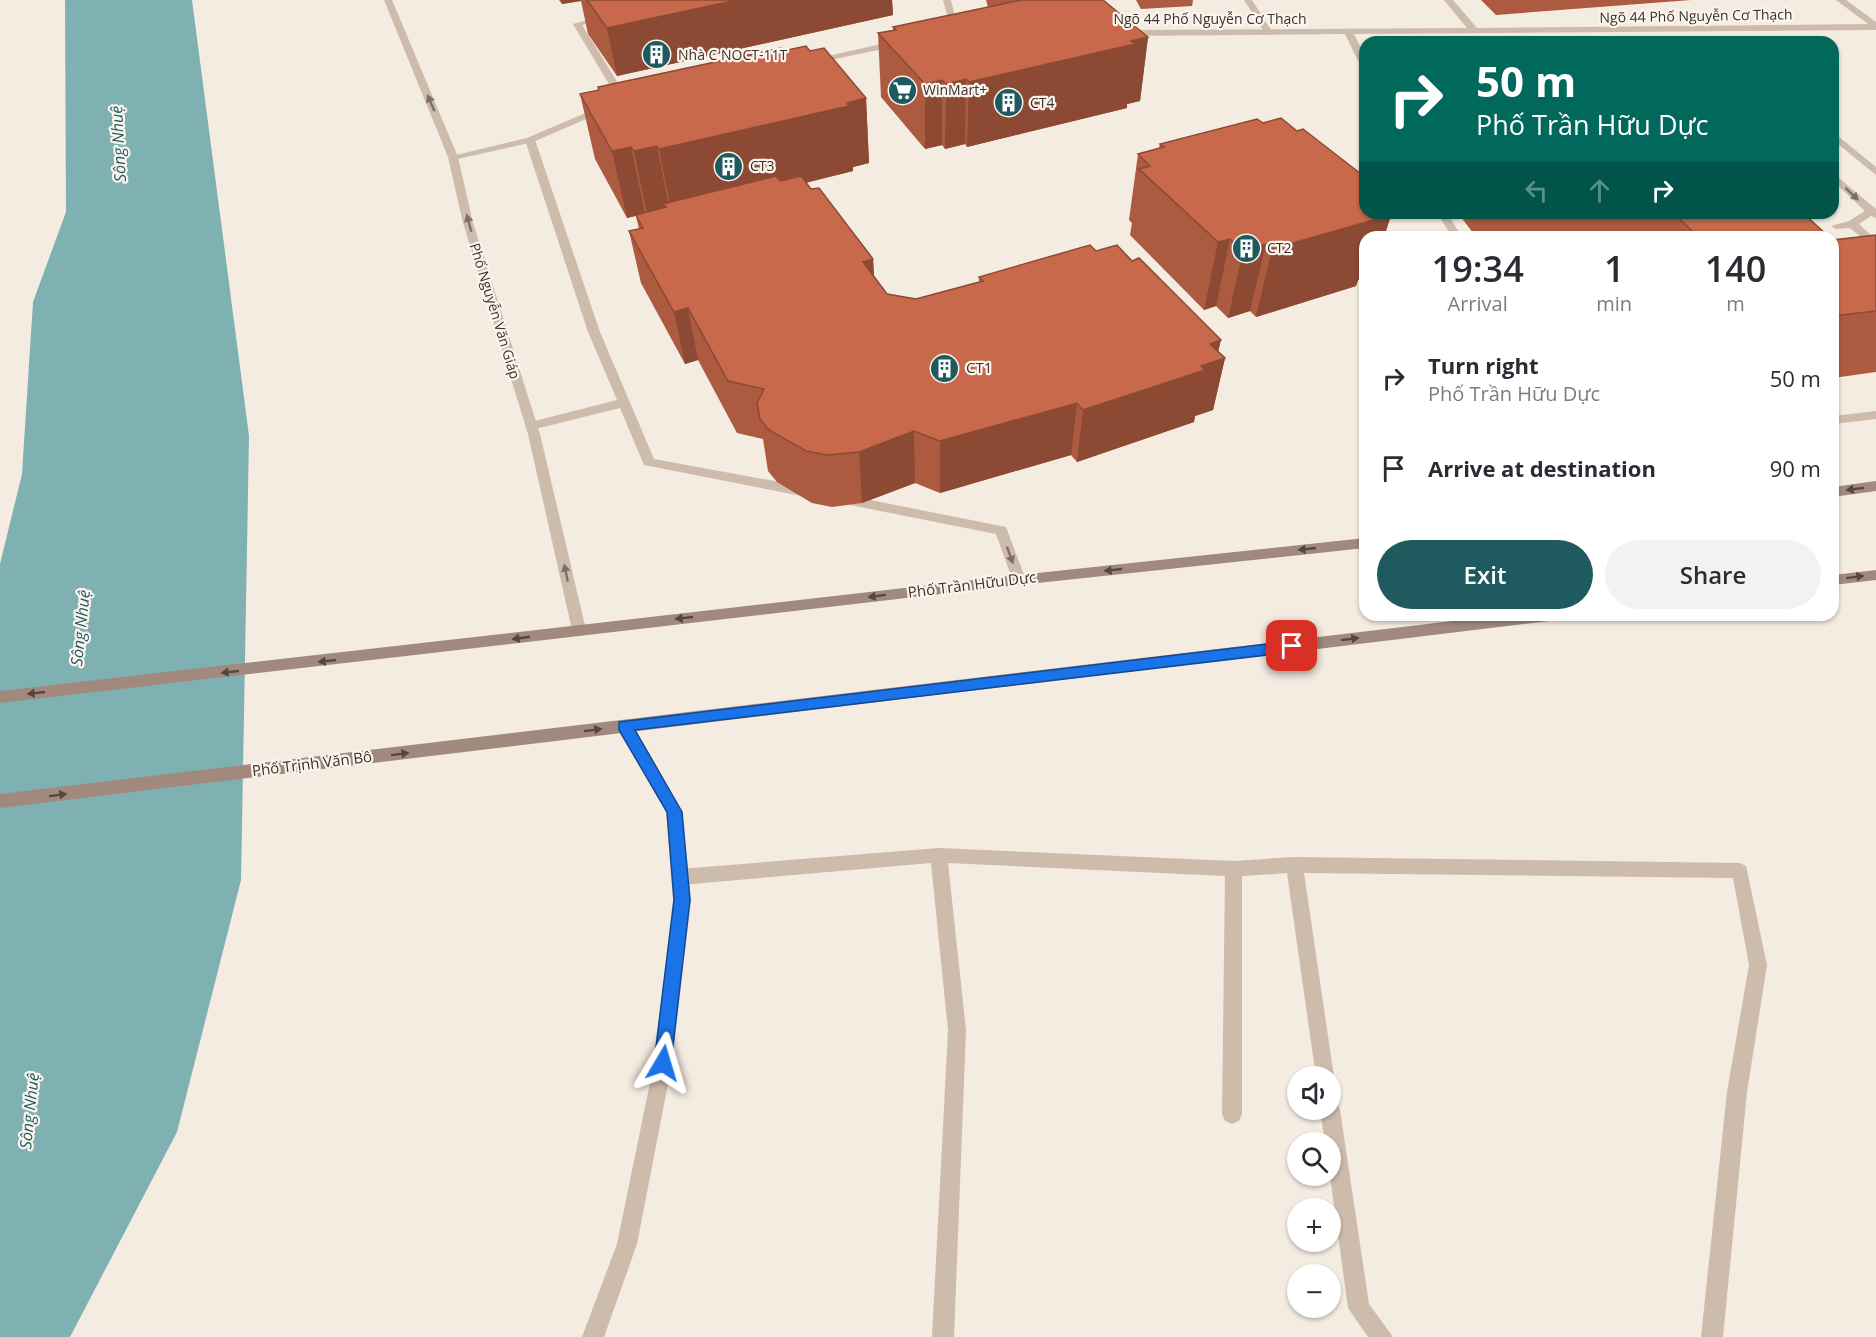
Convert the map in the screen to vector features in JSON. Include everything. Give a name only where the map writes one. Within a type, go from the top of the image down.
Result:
[{"type":"main road","points":[[1839,491],[1876,486]]},
{"type":"main road","name":"Phố Trần Hữu Dực","points":[[579,630],[1359,544]]},
{"type":"main road","points":[[1839,579],[1876,575]]},
{"type":"main road","points":[[624,726],[1499,621]]},
{"type":"main road","points":[[0,697],[579,630]]},
{"type":"main road","name":"Phố Trịnh Văn Bô","points":[[0,801],[624,726]]},
{"type":"street","name":"Phố Nguyễn Văn Giáp","points":[[388,0],[453,157],[468,223],[531,426],[579,630]]},
{"type":"street","points":[[944,34],[961,32],[947,0]]},
{"type":"street","points":[[1248,0],[1269,33]]},
{"type":"street","points":[[1448,0],[1476,32]]},
{"type":"street","points":[[1840,0],[1876,27]]},
{"type":"street","points":[[610,17],[577,24],[623,100]]},
{"type":"street","name":"Ngõ 44 Phố Nguyễn Cơ Thạch","points":[[1115,33],[1476,32],[1876,27]]},
{"type":"street","points":[[1717,29],[1725,36]]},
{"type":"street","points":[[1349,32],[1359,52]]},
{"type":"street","points":[[795,65],[910,41]]},
{"type":"street","points":[[453,157],[530,140],[623,100],[635,98]]},
{"type":"street","points":[[530,140],[573,274],[623,403],[649,462],[1001,530],[1019,580]]},
{"type":"street","points":[[1839,140],[1876,171]]},
{"type":"street","points":[[1836,226],[1852,224],[1874,213],[1839,181]]},
{"type":"street","points":[[1852,224],[1874,244]]},
{"type":"street","points":[[1852,244],[1874,244]]},
{"type":"street","points":[[531,426],[623,403]]},
{"type":"street","points":[[1839,419],[1876,415]]},
{"type":"street","points":[[593,1337],[627,1244],[663,1063],[682,900],[674,812],[624,726]]},
{"type":"street","points":[[680,877],[939,855],[1234,869],[1294,865],[1740,871],[1758,965],[1737,1092],[1712,1337]]},
{"type":"street","points":[[939,855],[957,1030],[943,1337]]},
{"type":"street","points":[[1294,865],[1323,1066]]},
{"type":"street","points":[[1232,1114],[1234,869]]},
{"type":"street","points":[[1331,1120],[1359,1308],[1383,1337]]},
{"type":"water","name":"Sông Nhuệ","points":[[65,0],[192,0],[249,436],[241,880],[177,1132],[70,1337],[0,1337],[0,564],[22,474],[33,302],[66,212]]},
{"type":"building","points":[[587,0],[737,0],[607,28]]},
{"type":"building","points":[[1022,0],[1103,0],[1148,37],[1131,41],[1135,44],[969,82],[966,79],[946,84],[942,80],[925,84],[878,33],[896,30],[893,27]]},
{"type":"building","points":[[806,46],[810,51],[824,48],[866,98],[847,103],[849,106],[659,149],[657,146],[634,151],[631,147],[612,151],[580,94],[599,90],[598,87],[781,48],[783,51]]},
{"type":"building","points":[[1281,118],[1297,131],[1303,129],[1359,172],[1359,219],[1377,219],[1272,249],[1266,244],[1243,251],[1230,239],[1218,242],[1139,169],[1150,166],[1138,154],[1164,147],[1160,144],[1257,119],[1263,123]]},
{"type":"building","name":"CT1","points":[[776,176],[780,181],[801,176],[811,189],[819,188],[873,259],[863,262],[887,294],[916,299],[983,281],[979,277],[1090,245],[1096,251],[1117,245],[1132,261],[1139,258],[1221,340],[1210,344],[1225,358],[1201,366],[1205,370],[1083,410],[1077,403],[940,441],[914,431],[859,452],[827,455],[806,451],[769,430],[760,419],[757,403],[764,389],[728,381],[688,308],[674,312],[629,231],[643,228],[636,215],[666,207],[663,204]]},
{"type":"building","points":[[1680,219],[1810,219],[1822,231],[1692,231]]},
{"type":"building","points":[[1876,235],[1876,311],[1839,315],[1839,239]]},
{"type":"place","name":"Nhà C NOCT-11T","points":[[657,55]]},
{"type":"place","name":"WinMart+","points":[[902,90]]},
{"type":"place","name":"CT4","points":[[1009,103]]},
{"type":"place","name":"CT3","points":[[729,166]]},
{"type":"place","name":"CT2","points":[[1246,248]]},
{"type":"place","name":"CT1","points":[[945,368]]},
{"type":"route","points":[[663,1063],[682,900],[674,812],[624,726],[801,707],[1292,646]]}]
